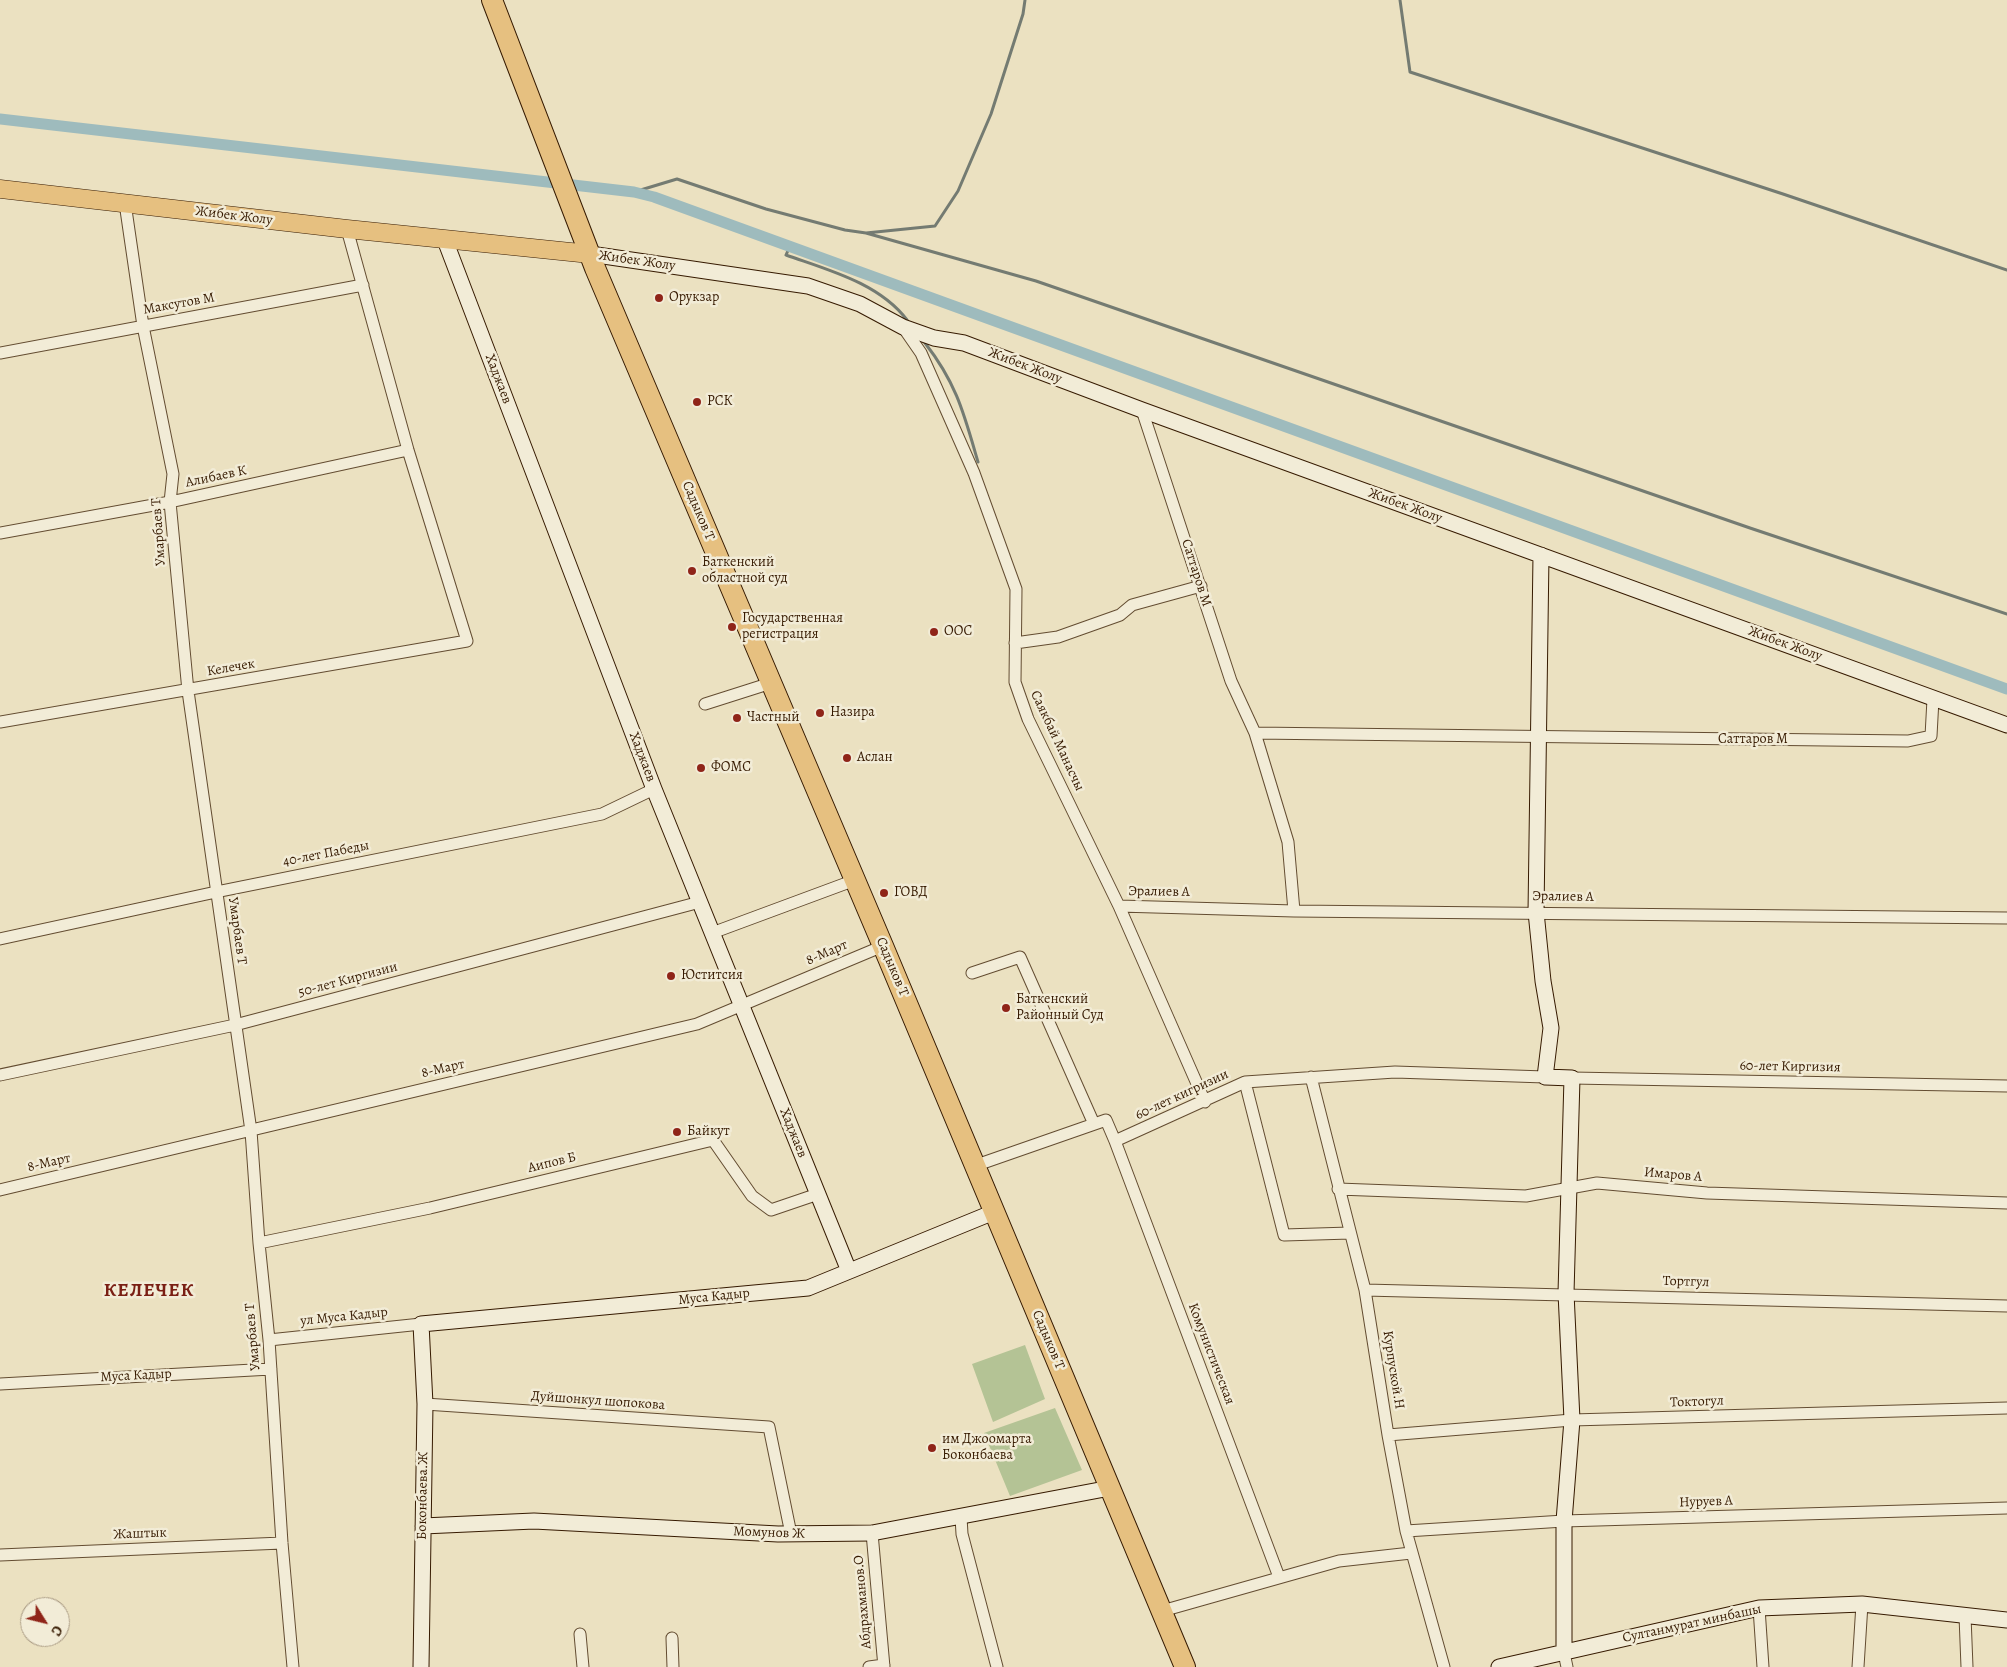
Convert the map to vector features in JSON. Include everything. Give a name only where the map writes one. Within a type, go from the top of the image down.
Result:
[{"type":"highway","name":"Садыков Т","points":[[492,0],[593,261],[1185,1667]]},
{"type":"main road","name":"Жибек Жолу","points":[[0,189],[445,240],[593,261]]},
{"type":"street","name":"Умарбаев Т","points":[[125,203],[144,326],[173,474],[170,502],[188,691],[234,1024],[251,1131],[259,1243],[269,1340],[282,1544],[293,1667]]},
{"type":"street","points":[[347,229],[408,450]]},
{"type":"street","name":"Хаджаев","points":[[445,240],[654,789],[849,1271]]},
{"type":"street","name":"Жибек Жолу","points":[[593,261],[808,286],[860,304],[903,327],[934,338],[964,343],[1142,410],[2007,725]]},
{"type":"street","name":"Максутов М","points":[[0,353],[363,285]]},
{"type":"street","name":"Саякбай Манасчы","points":[[903,327],[921,353],[974,473],[1016,589],[1015,682],[1028,718],[1120,906],[1205,1102]]},
{"type":"street","name":"Саттаров М","points":[[1142,410],[1231,681],[1255,734],[1288,842],[1294,911]]},
{"type":"street","name":"Алибаев К","points":[[0,532],[170,502],[408,450]]},
{"type":"street","name":"Келечек","points":[[0,722],[188,691],[468,641],[408,450]]},
{"type":"street","points":[[1541,555],[1536,912],[1543,981],[1551,1028],[1545,1077],[1572,1078],[1566,1293],[1572,1420],[1564,1521],[1565,1660]]},
{"type":"street","points":[[1015,643],[1058,636],[1120,614],[1132,604],[1201,586]]},
{"type":"street","points":[[706,704],[771,683]]},
{"type":"street","name":"Саттаров М","points":[[1255,734],[1908,741],[1931,736],[1933,698]]},
{"type":"street","name":"40-лет Пабеды","points":[[0,939],[216,892],[602,814],[654,789]]},
{"type":"street","points":[[712,933],[855,880]]},
{"type":"street","name":"50-лет Киргизии","points":[[0,1074],[234,1024],[700,902]]},
{"type":"street","name":"Эралиев А","points":[[1120,906],[1294,911],[2007,918]]},
{"type":"street","name":"8-Март","points":[[0,1190],[697,1024],[883,946]]},
{"type":"street","points":[[972,973],[1020,956],[1094,1124]]},
{"type":"street","name":"60-лет кигризии","points":[[1115,1141],[1205,1102],[1245,1082],[1394,1072],[1545,1077]]},
{"type":"street","name":"Курпуской.Н","points":[[1311,1077],[1365,1290],[1388,1435],[1406,1531],[1444,1667]]},
{"type":"street","name":"60-лет Киргизия","points":[[1572,1078],[2007,1086]]},
{"type":"street","points":[[1245,1082],[1284,1234],[1350,1232]]},
{"type":"street","points":[[974,1166],[1106,1120],[1115,1141]]},
{"type":"street","name":"Аипов Б","points":[[259,1243],[430,1208],[713,1140],[752,1196],[771,1210],[818,1194]]},
{"type":"street","name":"Комунистическая","points":[[1115,1141],[1279,1577]]},
{"type":"street","name":"Имаров А","points":[[1338,1189],[1526,1196],[1597,1183],[1707,1193],[2007,1202]]},
{"type":"street","name":"Муса Кадыр","points":[[421,1324],[808,1288],[994,1212]]},
{"type":"street","name":"Тортгул","points":[[1365,1290],[1566,1293],[2007,1306]]},
{"type":"street","name":"ул Муса Кадыр","points":[[269,1340],[421,1324]]},
{"type":"street","name":"Боконбаева.Ж","points":[[421,1324],[425,1404],[421,1667]]},
{"type":"street","name":"Муса Кадыр","points":[[0,1384],[271,1369]]},
{"type":"street","name":"Дуйшонкул шопокова","points":[[425,1404],[770,1427],[791,1534]]},
{"type":"street","name":"Токтогул","points":[[1388,1435],[1572,1420],[2007,1408]]},
{"type":"street","name":"Момунов Ж","points":[[423,1526],[534,1522],[791,1534],[872,1533],[1110,1488]]},
{"type":"street","name":"Нуруев А","points":[[1406,1531],[1564,1521],[2007,1508]]},
{"type":"street","points":[[961,1517],[962,1534],[997,1667]]},
{"type":"street","name":"Абдрахманов.О","points":[[872,1533],[884,1666]]},
{"type":"street","name":"Жаштык","points":[[0,1555],[282,1544]]},
{"type":"street","points":[[1162,1611],[1339,1561],[1412,1553]]},
{"type":"street","points":[[1858,1667],[1862,1604]]},
{"type":"street","name":"Султанмурат минбашы","points":[[1499,1667],[1565,1660],[1759,1608],[1862,1604],[2007,1620]]},
{"type":"street","points":[[1759,1608],[1763,1667]]},
{"type":"street","points":[[1965,1616],[1967,1667]]},
{"type":"street","points":[[580,1634],[583,1667]]},
{"type":"street","points":[[672,1638],[672,1667]]},
{"type":"street","points":[[869,1667],[884,1666]]},
{"type":"green space","points":[[1025,1345],[1045,1399],[993,1422],[972,1364]]},
{"type":"green space","points":[[1055,1408],[1082,1470],[1010,1496],[984,1433]]},
{"type":"waterway","points":[[634,192],[677,179],[766,209],[845,230],[866,233],[935,226],[958,191],[991,114],[1023,14],[1025,0]]},
{"type":"waterway","points":[[1400,0],[1410,72],[1783,194],[2007,270]]},
{"type":"waterway","points":[[0,119],[634,192],[654,197],[2007,689]]},
{"type":"waterway","points":[[866,233],[1036,281],[1750,528],[2007,614]]},
{"type":"waterway","points":[[790,246],[786,255],[835,272],[867,287],[882,296],[907,320]]},
{"type":"waterway","points":[[925,343],[945,372],[952,386],[964,414],[978,462]]},
{"type":"place","name":"Орукзар","points":[[659,298]]},
{"type":"place","name":"РСК","points":[[697,402]]},
{"type":"place","name":"Баткенский областной суд","points":[[692,571]]},
{"type":"place","name":"Государственная регистрация","points":[[732,627]]},
{"type":"place","name":"ООС","points":[[934,632]]},
{"type":"place","name":"Назира","points":[[820,713]]},
{"type":"place","name":"Частный","points":[[737,718]]},
{"type":"place","name":"Аслан","points":[[847,758]]},
{"type":"place","name":"ФОМС","points":[[701,768]]},
{"type":"place","name":"ГОВД","points":[[884,893]]},
{"type":"place","name":"Юститсия","points":[[671,976]]},
{"type":"place","name":"Баткенский Районный Суд","points":[[1006,1008]]},
{"type":"place","name":"Байкут","points":[[677,1132]]},
{"type":"place","name":"им Джоомарта Боконбаева","points":[[932,1448]]},
{"type":"district","name":"КЕЛЕЧЕК","points":[[149,1291]]}]
